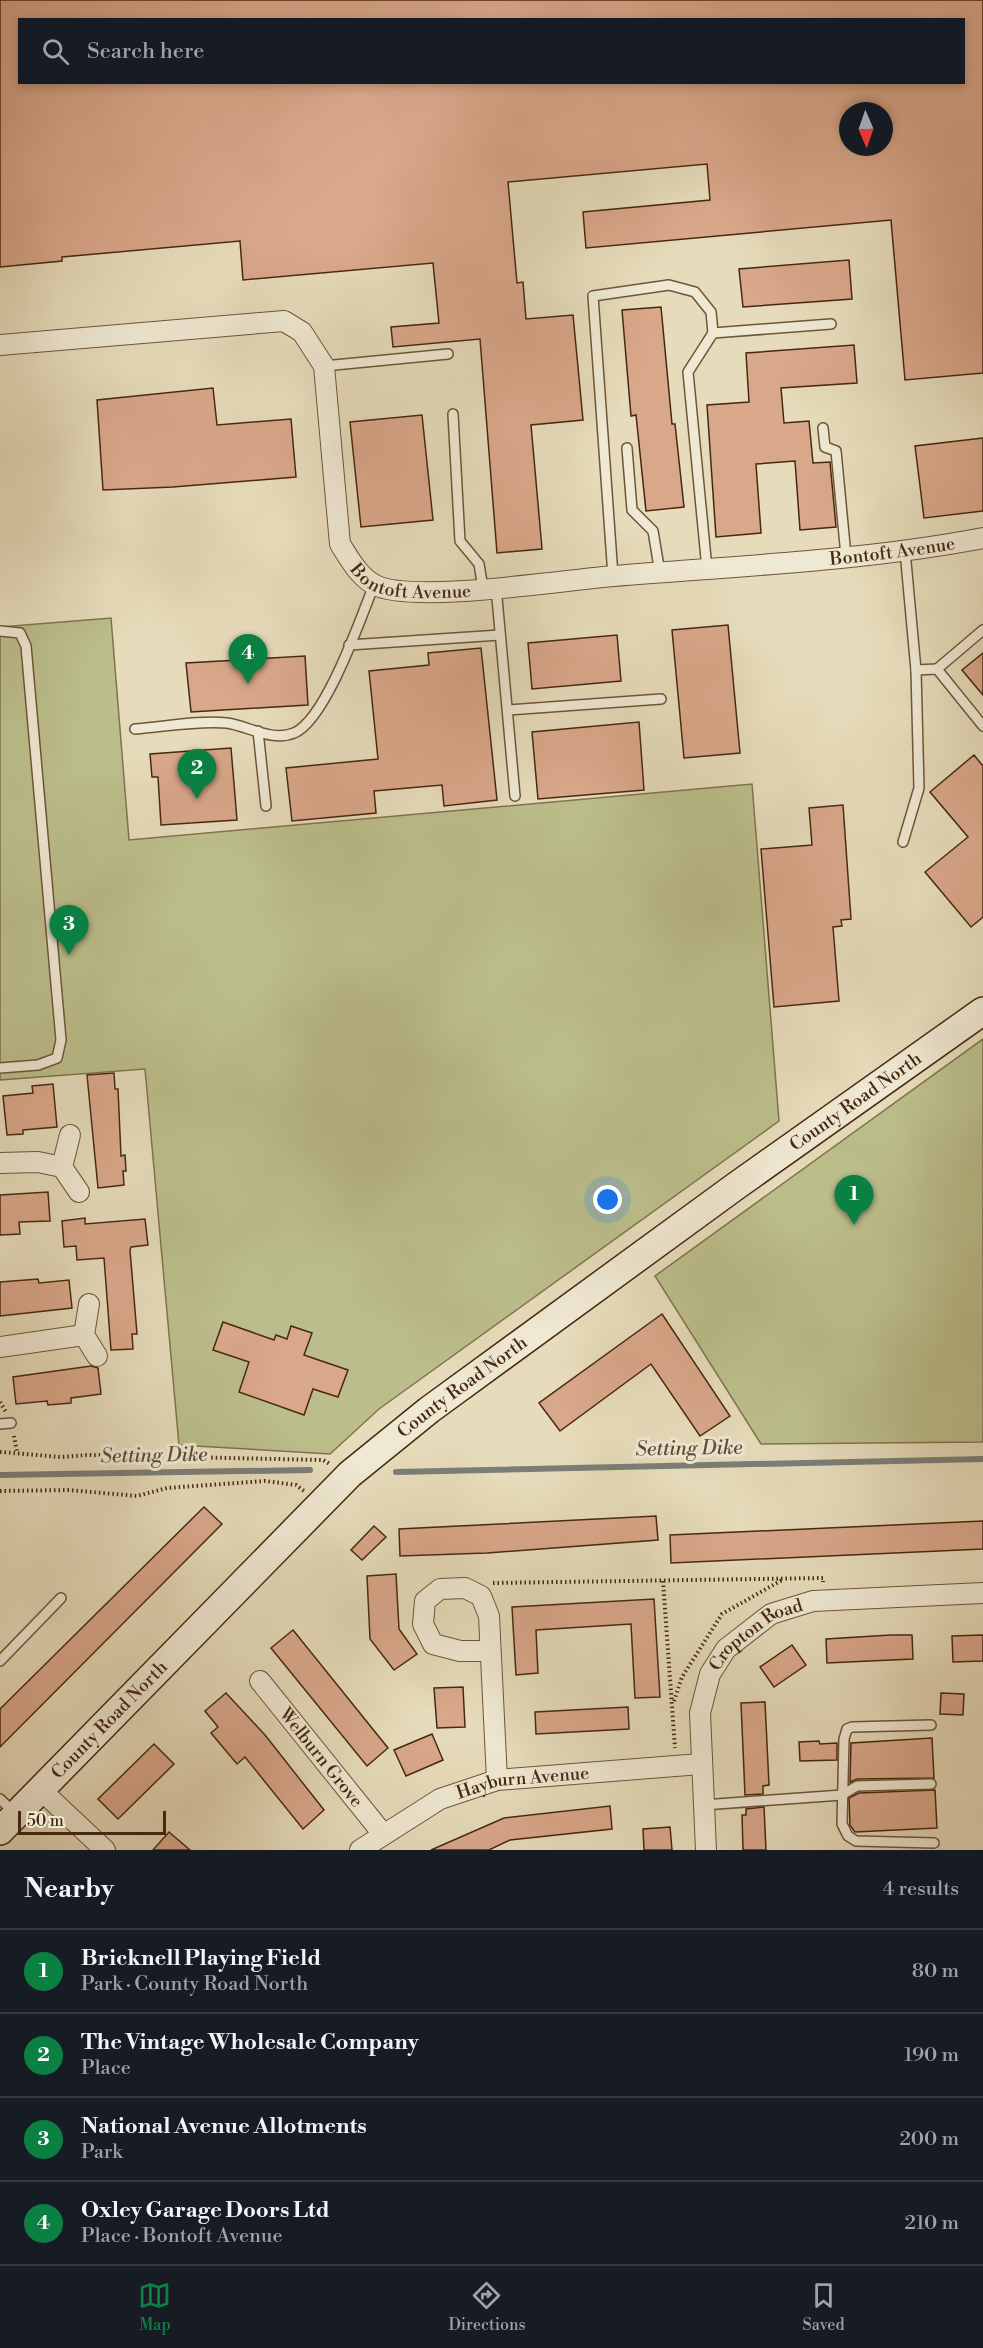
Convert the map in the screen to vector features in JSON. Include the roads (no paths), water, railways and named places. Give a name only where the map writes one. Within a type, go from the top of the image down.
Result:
[{"type":"street","name":"Bontoft Avenue","points":[[0,345],[284,321],[302,332],[324,366],[340,544],[354,567],[374,585],[405,592],[490,588],[905,551],[983,538]]},
{"type":"street","name":"County Road North","points":[[6,1815],[42,1791],[192,1632],[350,1474],[429,1410],[736,1186],[983,1011]]},
{"type":"street","points":[[62,1167],[70,1134]]},
{"type":"street","points":[[0,1163],[38,1162],[62,1167],[79,1192]]},
{"type":"street","points":[[89,1304],[84,1335],[97,1356]]},
{"type":"street","points":[[0,1347],[84,1335]]},
{"type":"street","points":[[490,1651],[460,1651],[433,1644],[423,1624],[425,1600],[440,1589],[465,1588],[481,1596],[489,1616],[497,1780]]},
{"type":"street","name":"Cropton Road","points":[[706,1850],[700,1713],[710,1674],[726,1649],[771,1614],[813,1600],[983,1593]]},
{"type":"street","name":"Welburn Grove","points":[[260,1681],[383,1834]]},
{"type":"street","name":"Hayburn Avenue","points":[[360,1850],[440,1799],[497,1780],[701,1764]]},
{"type":"street","points":[[42,1791],[105,1850]]},
{"type":"lane","points":[[614,576],[593,296],[669,285],[695,292],[711,312],[713,333],[688,372],[707,569]]},
{"type":"lane","points":[[713,333],[831,324]]},
{"type":"lane","points":[[324,366],[448,354]]},
{"type":"lane","points":[[453,414],[460,541],[479,564],[490,588],[500,634],[515,796]]},
{"type":"lane","points":[[823,428],[825,447],[836,451],[846,556]]},
{"type":"lane","points":[[627,448],[632,510],[653,531],[660,573]]},
{"type":"lane","points":[[903,842],[919,788],[916,670],[905,551]]},
{"type":"lane","points":[[135,729],[226,723],[277,736],[293,734],[303,728],[333,683],[374,585]]},
{"type":"lane","points":[[916,670],[937,669],[983,630]]},
{"type":"lane","points":[[0,631],[20,633],[26,646],[61,1040],[57,1058],[49,1063],[0,1068]]},
{"type":"lane","points":[[349,645],[500,634]]},
{"type":"lane","points":[[937,669],[983,726]]},
{"type":"lane","points":[[508,710],[661,699]]},
{"type":"lane","points":[[258,731],[266,806]]},
{"type":"lane","points":[[0,1424],[12,1424]]},
{"type":"lane","points":[[0,1661],[61,1598]]},
{"type":"lane","points":[[931,1725],[847,1729],[844,1739],[842,1824],[848,1836],[856,1841],[934,1843]]},
{"type":"lane","points":[[703,1805],[842,1795],[857,1785],[931,1784]]},
{"type":"waterway","name":"Setting Dike","points":[[396,1472],[983,1459]]},
{"type":"waterway","name":"Setting Dike","points":[[0,1475],[310,1470]]},
{"type":"place","name":"Oxley Garage Doors Ltd","points":[[248,684]]},
{"type":"place","name":"The Vintage Wholesale Company","points":[[197,799]]},
{"type":"place","name":"National Avenue Allotments","points":[[69,955]]},
{"type":"place","name":"Bricknell Playing Field","points":[[854,1225]]}]
